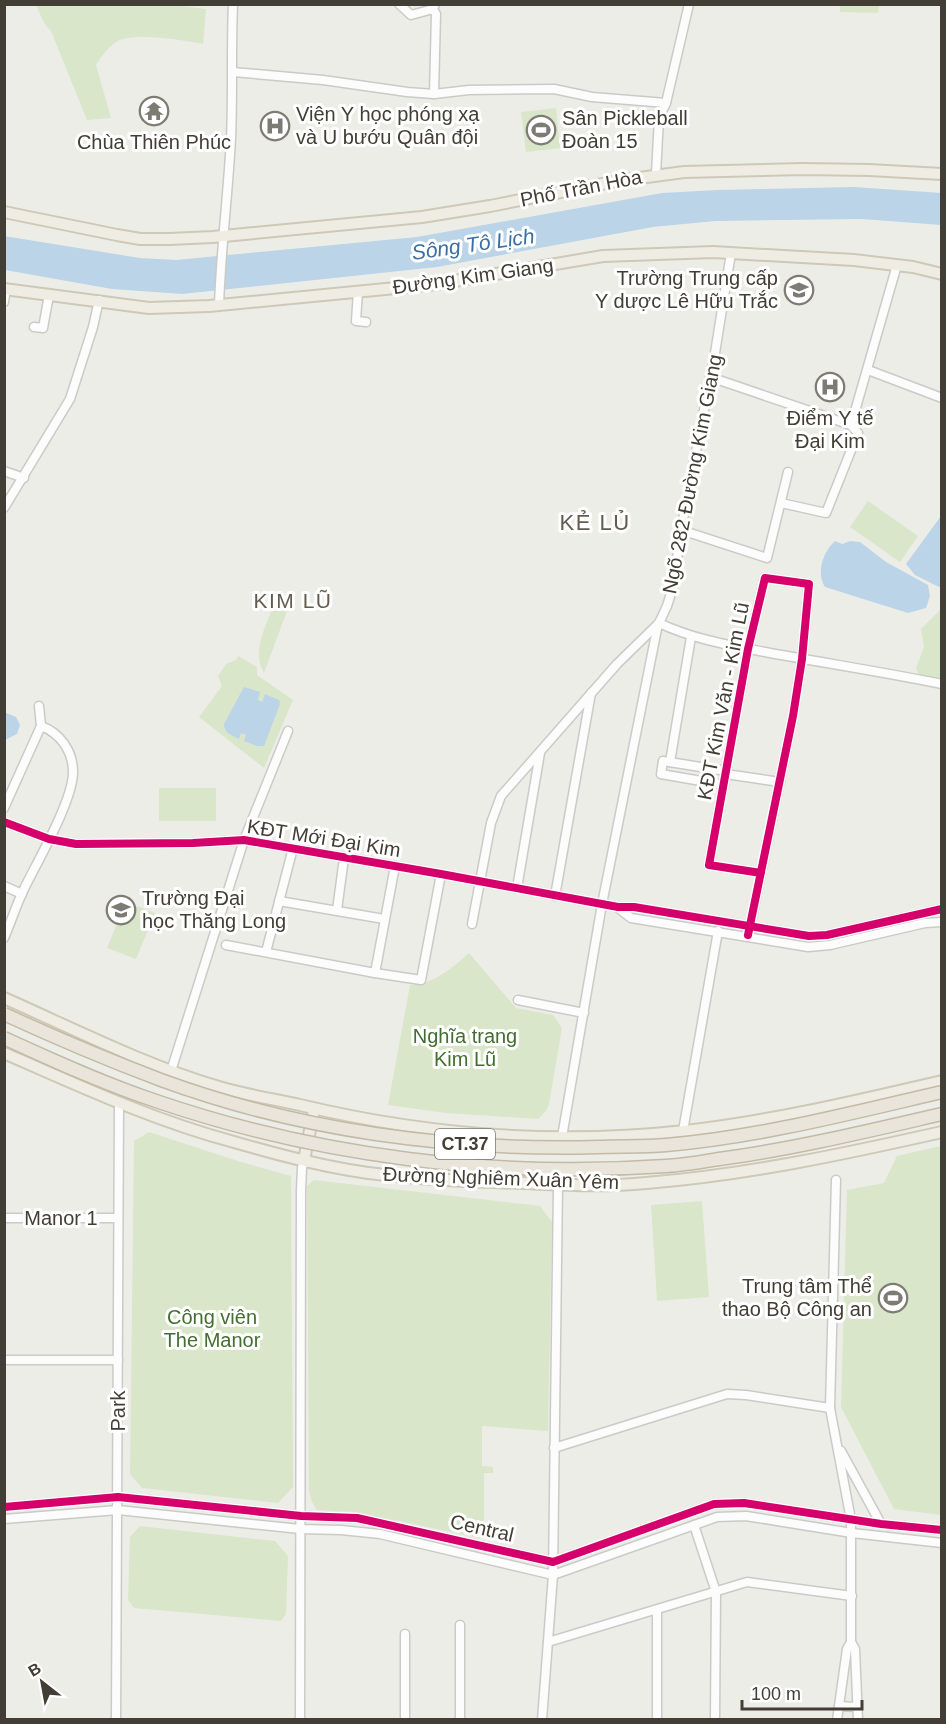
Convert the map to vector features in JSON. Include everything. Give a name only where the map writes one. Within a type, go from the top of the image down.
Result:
[{"type":"highway","name":"CT.37","points":[[4,1014],[162,1081],[228,1101],[344,1129],[400,1138],[468,1144],[560,1148],[666,1145],[801,1124],[942,1092]]},
{"type":"highway","name":"CT.37","points":[[4,1038],[155,1101],[232,1125],[339,1150],[397,1159],[478,1167],[560,1169],[667,1166],[805,1145],[942,1114]]},
{"type":"main road","name":"Phố Trần Hòa","points":[[4,212],[140,239],[222,236],[451,213],[656,174],[802,169],[942,174]]},
{"type":"main road","name":"Đường Kim Giang","points":[[5,289],[149,308],[452,281],[603,256],[731,253],[854,260],[897,265],[942,274]]},
{"type":"main road","points":[[4,998],[171,1071],[220,1087],[314,1109],[419,1128],[516,1137],[683,1131],[789,1115],[942,1081]]},
{"type":"main road","name":"Đường Nghiêm Xuân Yêm","points":[[4,1053],[157,1117],[232,1142],[304,1160],[383,1175],[558,1185],[644,1184],[732,1173],[876,1147],[942,1132]]},
{"type":"main road","points":[[304,1160],[314,1109]]},
{"type":"street","points":[[219,301],[222,236],[230,160],[234,72],[231,51],[233,4]]},
{"type":"street","points":[[399,4],[411,15],[434,7],[436,14],[434,94]]},
{"type":"street","points":[[656,174],[659,118],[666,103],[689,4]]},
{"type":"street","points":[[234,72],[434,94],[469,90],[554,89],[592,97],[666,103]]},
{"type":"street","name":"Ngõ 282 Đường Kim Giang","points":[[472,924],[479,881],[496,807],[501,796],[617,664],[658,623],[673,586],[731,253]]},
{"type":"street","points":[[851,424],[897,265]]},
{"type":"street","points":[[4,302],[5,289]]},
{"type":"street","points":[[358,291],[356,321],[366,322]]},
{"type":"street","points":[[34,327],[43,328],[49,295]]},
{"type":"street","points":[[4,508],[70,399],[93,327],[99,300]]},
{"type":"street","points":[[868,370],[942,398]]},
{"type":"street","points":[[710,377],[851,424],[858,433],[826,513],[781,503]]},
{"type":"street","points":[[4,471],[24,478]]},
{"type":"street","points":[[681,530],[767,558],[788,472]]},
{"type":"street","name":"KĐT Kim Văn - Kim Lũ","points":[[747,937],[780,782],[802,659],[809,584],[765,578],[748,649],[709,865],[760,873]]},
{"type":"street","points":[[562,1137],[602,904],[658,623]]},
{"type":"street","name":"KĐT Kim Văn - Kim Lũ","points":[[658,623],[691,637],[942,684]]},
{"type":"street","points":[[670,762],[691,637]]},
{"type":"street","points":[[555,896],[591,693]]},
{"type":"street","points":[[4,808],[41,726],[39,706]]},
{"type":"street","points":[[4,938],[69,793],[73,773],[72,760],[61,739],[53,730],[41,726]]},
{"type":"street","points":[[171,1071],[244,840],[288,731]]},
{"type":"street","points":[[517,888],[540,751]]},
{"type":"street","points":[[724,785],[661,774],[663,761],[726,772]]},
{"type":"street","points":[[690,779],[692,765]]},
{"type":"street","name":"KĐT Kim Văn - Kim Lũ","points":[[726,772],[780,782]]},
{"type":"street","name":"KĐT Mới Đại Kim","points":[[4,822],[49,839],[76,844],[244,840],[618,907]]},
{"type":"street","name":"KĐT Mới Đại Kim","points":[[266,952],[293,848]]},
{"type":"street","name":"KĐT Mới Đại Kim","points":[[337,910],[344,858]]},
{"type":"street","name":"KĐT Mới Đại Kim","points":[[375,973],[395,866]]},
{"type":"street","points":[[226,945],[421,980],[441,874]]},
{"type":"street","points":[[4,886],[22,894]]},
{"type":"street","points":[[279,901],[384,919]]},
{"type":"street","points":[[618,907],[634,907],[749,927],[791,939],[808,947],[843,942],[925,923],[942,922]]},
{"type":"street","points":[[618,907],[632,918],[747,937],[791,939],[842,932],[942,909]]},
{"type":"street","points":[[632,918],[634,907]]},
{"type":"street","points":[[683,1131],[718,932]]},
{"type":"street","points":[[842,932],[843,942]]},
{"type":"street","points":[[518,1000],[584,1013]]},
{"type":"street","name":"Park","points":[[116,1719],[119,1102]]},
{"type":"street","points":[[301,1719],[300,1529],[302,1168],[304,1160]]},
{"type":"street","points":[[836,1180],[830,1408],[852,1533],[851,1642],[847,1649],[837,1719]]},
{"type":"street","points":[[542,1719],[554,1562],[558,1185]]},
{"type":"street","name":"Manor 1","points":[[4,1218],[118,1218]]},
{"type":"street","points":[[4,1360],[118,1360]]},
{"type":"street","points":[[554,1448],[727,1394],[830,1408]]},
{"type":"street","points":[[837,1445],[881,1524]]},
{"type":"street","name":"Central","points":[[4,1507],[118,1497],[366,1519],[554,1562]]},
{"type":"street","points":[[554,1562],[714,1504],[744,1503],[851,1520],[942,1530]]},
{"type":"street","name":"Central","points":[[4,1519],[118,1510],[300,1529],[341,1530],[380,1534],[553,1575]]},
{"type":"street","points":[[553,1575],[717,1517],[746,1516],[852,1533],[942,1543]]},
{"type":"street","points":[[694,1525],[716,1592],[715,1719]]},
{"type":"street","points":[[548,1642],[747,1582],[852,1596]]},
{"type":"street","points":[[657,1610],[657,1719]]},
{"type":"street","points":[[460,1625],[460,1719]]},
{"type":"street","points":[[405,1634],[405,1719]]},
{"type":"street","points":[[851,1642],[855,1649],[858,1719]]},
{"type":"street","points":[[839,1706],[857,1707]]},
{"type":"green space","points":[[165,4],[206,9],[203,44],[142,37],[123,39],[115,43],[96,65],[111,118],[87,120],[51,31],[44,23],[36,5]]},
{"type":"green space","points":[[840,5],[879,5],[878,13],[840,12]]},
{"type":"green space","name":"Sân Pickleball Đoàn 15","points":[[556,108],[560,148],[526,152],[521,112]]},
{"type":"green space","points":[[868,501],[918,536],[900,562],[850,527]]},
{"type":"green space","points":[[274,605],[287,611],[264,673],[260,665],[259,648]]},
{"type":"green space","points":[[941,609],[941,682],[920,678],[916,668],[924,647],[921,629]]},
{"type":"green space","points":[[238,656],[257,667],[257,675],[293,700],[264,768],[199,717],[222,686],[218,676],[226,664],[236,660]]},
{"type":"green space","points":[[159,788],[216,788],[216,821],[159,821]]},
{"type":"green space","points":[[126,902],[155,913],[136,959],[107,948]]},
{"type":"green space","name":"Nghĩa trang Kim Lũ","points":[[469,953],[516,1008],[553,1015],[562,1028],[549,1104],[538,1119],[446,1113],[388,1105],[410,985],[435,978]]},
{"type":"green space","name":"Công viên The Manor","points":[[149,1132],[291,1176],[293,1487],[278,1503],[142,1488],[130,1474],[134,1141]]},
{"type":"green space","name":"Trung tâm Thể thao Bộ Công an","points":[[942,1146],[941,1515],[894,1509],[841,1407],[847,1190],[884,1183],[897,1156]]},
{"type":"green space","points":[[314,1180],[540,1206],[552,1222],[548,1431],[482,1426],[482,1466],[493,1467],[493,1473],[484,1473],[484,1539],[356,1512],[317,1510],[312,1502],[309,1491],[307,1186]]},
{"type":"green space","points":[[702,1201],[709,1297],[657,1301],[651,1205]]},
{"type":"green space","points":[[140,1526],[275,1541],[288,1556],[286,1614],[281,1621],[134,1608],[128,1600],[130,1537]]},
{"type":"water","name":"Sông Tô Lịch","points":[[854,187],[942,193],[941,225],[862,219],[715,221],[653,227],[437,267],[182,294],[112,289],[5,270],[4,236],[140,258],[176,260],[417,237],[662,193]]},
{"type":"water","points":[[941,516],[942,586],[939,587],[915,575],[906,564]]},
{"type":"water","points":[[835,541],[842,544],[850,541],[860,542],[886,562],[928,585],[930,596],[926,608],[908,613],[825,587],[821,575],[822,562]]},
{"type":"water","points":[[244,687],[260,692],[258,700],[262,702],[265,694],[279,700],[280,704],[264,746],[244,741],[246,735],[241,733],[239,739],[225,730],[224,724]]},
{"type":"water","points":[[4,712],[16,717],[20,725],[17,734],[5,740]]},
{"type":"cycle path","points":[[748,935],[793,716],[802,659],[809,584],[765,578],[748,649],[709,865],[761,873]]},
{"type":"cycle path","points":[[4,822],[49,839],[76,844],[244,840],[618,907],[634,907],[809,936],[827,935],[942,909]]},
{"type":"cycle path","points":[[4,1507],[118,1497],[301,1516],[357,1518],[553,1562],[714,1504],[744,1503],[881,1524],[942,1530]]},
{"type":"place","name":"Chùa Thiên Phúc","points":[[154,111]]},
{"type":"place","name":"Viện Y học phóng xạ và U bướu Quân đội","points":[[275,126]]},
{"type":"place","name":"Sân Pickleball Đoàn 15","points":[[541,130]]},
{"type":"place","name":"Trường Trung cấp Y dược Lê Hữu Trắc","points":[[799,290]]},
{"type":"place","name":"Điểm Y tế Đại Kim","points":[[830,387]]},
{"type":"place","name":"Trường Đại học Thăng Long","points":[[121,910]]},
{"type":"place","name":"Trung tâm Thể thao Bộ Công an","points":[[893,1298]]},
{"type":"district","name":"KẺ LỦ","points":[[595,522]]},
{"type":"district","name":"KIM LŨ","points":[[293,600]]}]
